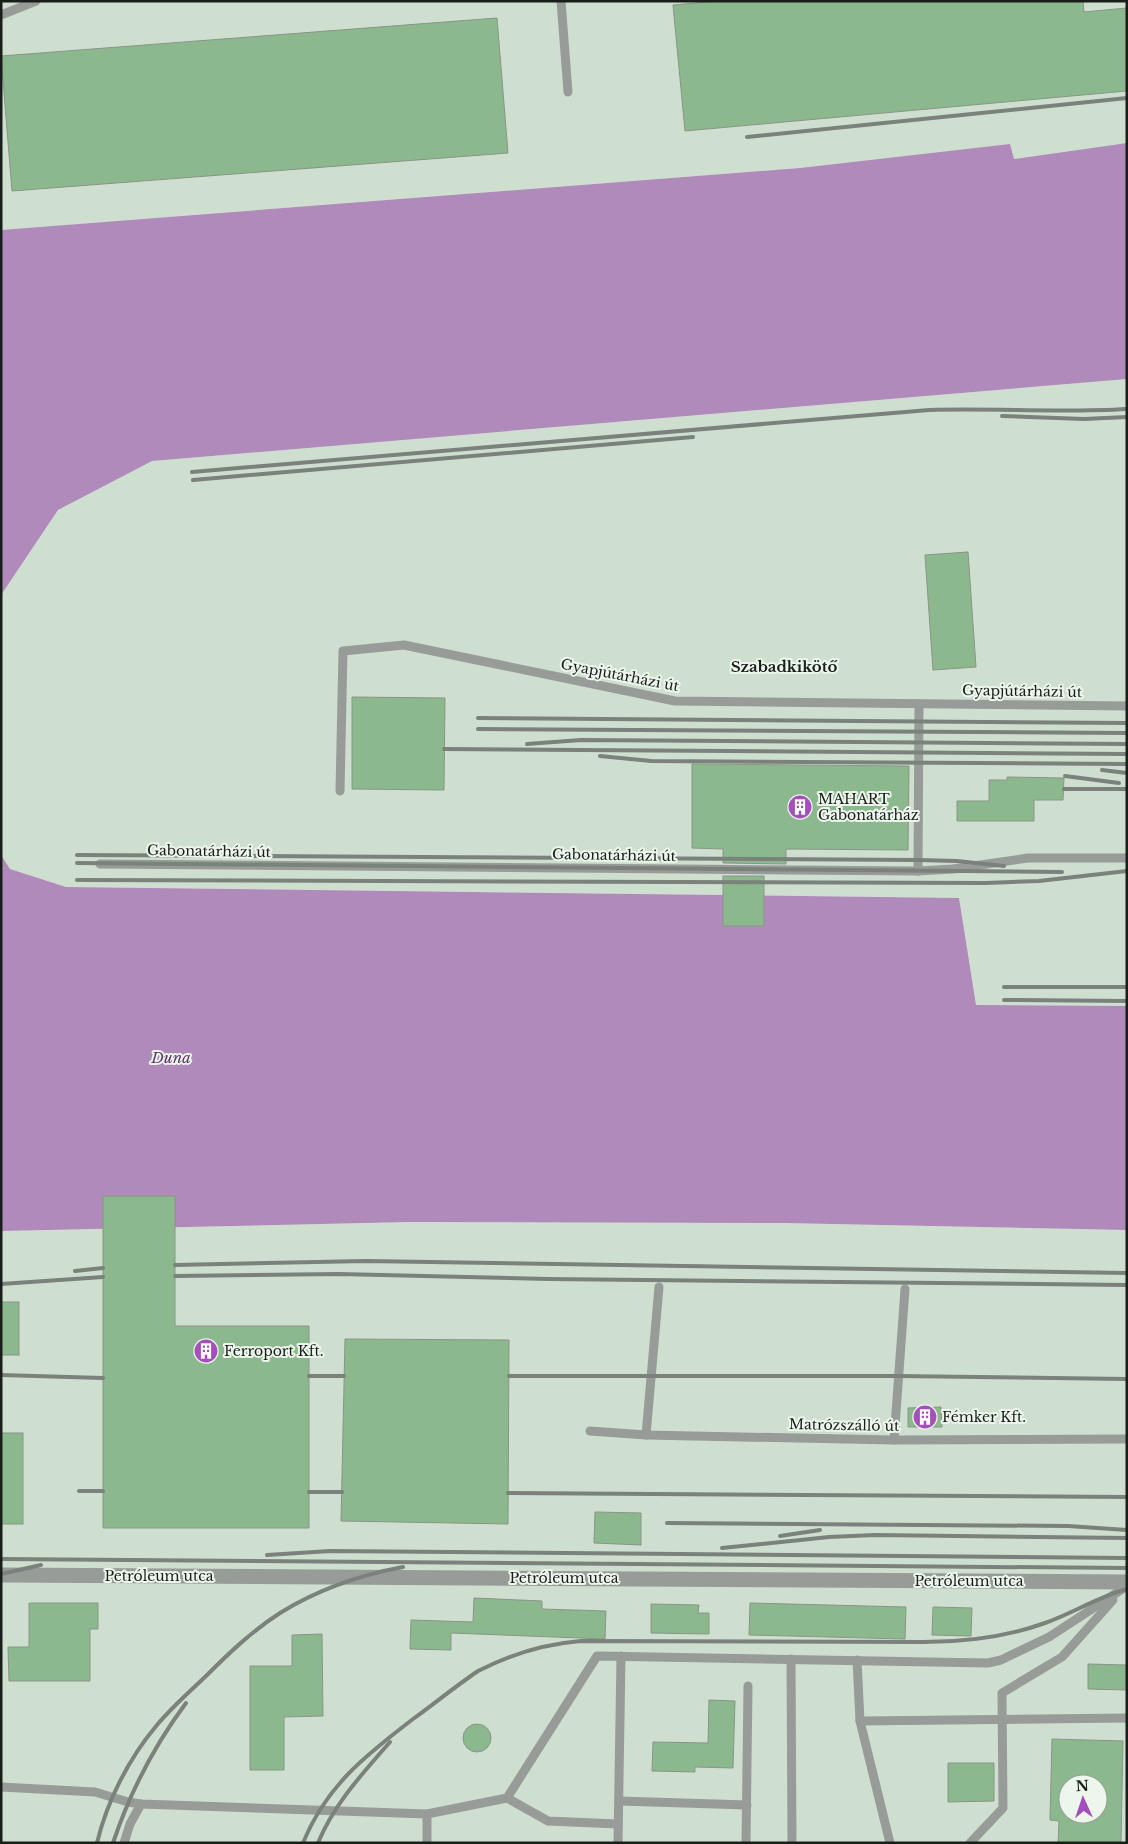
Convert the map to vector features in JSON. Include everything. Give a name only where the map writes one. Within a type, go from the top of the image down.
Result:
[{"type":"street","name":"Petróleum utca","points":[[1,1575],[1125,1586]]},
{"type":"lane","points":[[1,15],[36,1]]},
{"type":"lane","points":[[561,1],[568,92]]},
{"type":"lane","name":"Gyapjútárházi út","points":[[340,792],[343,651],[404,645],[675,701],[1127,706]]},
{"type":"lane","points":[[918,872],[920,704]]},
{"type":"lane","name":"Gabonatárházi út","points":[[100,864],[918,872],[1028,858],[1127,858]]},
{"type":"lane","points":[[646,1435],[659,1287]]},
{"type":"lane","points":[[894,1440],[905,1289]]},
{"type":"lane","name":"Matrózszálló út","points":[[590,1431],[646,1435],[894,1440],[1127,1439]]},
{"type":"lane","points":[[506,1798],[597,1656],[988,1663],[1001,1660],[1049,1637],[1125,1586]]},
{"type":"lane","points":[[970,1843],[1003,1808],[1002,1693],[1062,1657],[1125,1586]]},
{"type":"lane","points":[[618,1843],[620,1656]]},
{"type":"lane","points":[[791,1659],[792,1843]]},
{"type":"lane","points":[[857,1660],[860,1721],[890,1843]]},
{"type":"lane","points":[[746,1843],[748,1686]]},
{"type":"lane","points":[[860,1721],[1127,1718]]},
{"type":"lane","points":[[1,1787],[95,1792],[141,1804],[427,1814],[506,1798],[548,1821],[618,1824]]},
{"type":"lane","points":[[619,1801],[747,1804]]},
{"type":"lane","points":[[124,1843],[130,1824],[141,1804]]},
{"type":"lane","points":[[427,1814],[427,1843]]},
{"type":"shaded area","points":[[1,1],[1127,1],[1127,143],[1013,159],[1010,144],[800,168],[1,230]]},
{"type":"shaded area","points":[[1127,379],[1127,1006],[976,1005],[959,898],[66,887],[10,869],[1,855],[1,595],[58,510],[152,461]]},
{"type":"shaded area","points":[[409,1222],[784,1223],[1127,1230],[1127,1843],[1,1843],[1,1231]]},
{"type":"water","points":[[1127,143],[1127,379],[152,461],[58,510],[1,595],[1,230],[800,168],[1010,144],[1014,159]]},
{"type":"water","name":"Duna","points":[[1,855],[10,869],[66,887],[959,898],[976,1005],[1127,1006],[1127,1230],[784,1223],[409,1222],[1,1231]]},
{"type":"building","points":[[718,1],[1083,1],[1084,12],[1127,8],[1127,91],[685,131],[673,5]]},
{"type":"building","points":[[497,18],[508,153],[12,191],[1,56]]},
{"type":"building","points":[[968,552],[976,667],[933,670],[925,555]]},
{"type":"building","points":[[352,697],[445,698],[444,790],[352,789]]},
{"type":"building","name":"MAHART Gabonatárház","points":[[692,764],[909,766],[908,850],[786,849],[786,864],[723,863],[723,849],[692,848]]},
{"type":"building","points":[[1007,777],[1064,778],[1063,800],[1034,800],[1034,821],[957,821],[957,801],[989,801],[989,780],[1007,780]]},
{"type":"building","points":[[723,876],[764,876],[764,926],[723,926]]},
{"type":"building","name":"Ferroport Kft.","points":[[103,1196],[175,1196],[175,1326],[309,1326],[309,1528],[103,1528]]},
{"type":"building","points":[[1,1302],[19,1302],[19,1355],[1,1355]]},
{"type":"building","points":[[345,1339],[509,1340],[508,1524],[341,1521]]},
{"type":"building","name":"Fémker Kft.","points":[[941,1407],[942,1427],[908,1427],[908,1408]]},
{"type":"building","points":[[1,1433],[23,1433],[23,1524],[1,1524]]},
{"type":"building","points":[[595,1512],[641,1513],[641,1545],[594,1543]]},
{"type":"building","points":[[474,1598],[542,1601],[542,1609],[606,1611],[605,1639],[451,1633],[451,1650],[410,1649],[411,1620],[473,1622]]},
{"type":"building","points":[[29,1603],[98,1603],[98,1629],[90,1629],[90,1681],[9,1681],[8,1647],[29,1647]]},
{"type":"building","points":[[750,1603],[906,1607],[905,1639],[749,1635]]},
{"type":"building","points":[[651,1604],[699,1605],[698,1613],[709,1613],[709,1634],[651,1633]]},
{"type":"building","points":[[933,1607],[972,1608],[971,1636],[932,1635]]},
{"type":"building","points":[[322,1634],[323,1716],[284,1717],[284,1770],[250,1770],[250,1666],[292,1666],[292,1635]]},
{"type":"building","points":[[1088,1664],[1127,1665],[1127,1690],[1088,1689]]},
{"type":"building","points":[[709,1700],[735,1701],[733,1768],[695,1767],[695,1772],[652,1771],[653,1742],[708,1743]]},
{"type":"building","points":[[477,1724],[487,1728],[491,1738],[487,1748],[477,1752],[467,1748],[463,1738],[467,1728]]},
{"type":"building","points":[[1052,1739],[1123,1741],[1121,1843],[1058,1843],[1059,1824],[1108,1824],[1108,1774],[1058,1774],[1058,1821],[1050,1820]]},
{"type":"building","points":[[948,1763],[994,1763],[994,1801],[948,1802]]},
{"type":"railway","points":[[747,137],[1127,98]]},
{"type":"railway","points":[[192,472],[929,410],[1078,411],[1127,409]]},
{"type":"railway","points":[[1002,416],[1084,419],[1127,417]]},
{"type":"railway","points":[[193,480],[693,437]]},
{"type":"railway","points":[[478,718],[1127,723]]},
{"type":"railway","points":[[478,729],[1127,733]]},
{"type":"railway","points":[[527,744],[581,740],[1127,744]]},
{"type":"railway","points":[[444,749],[1127,754]]},
{"type":"railway","points":[[600,756],[651,761],[1127,764]]},
{"type":"railway","points":[[1102,770],[1127,773]]},
{"type":"railway","points":[[1065,776],[1119,783]]},
{"type":"railway","points":[[1064,789],[1127,789]]},
{"type":"railway","points":[[77,855],[918,860],[957,861],[1004,866]]},
{"type":"railway","points":[[77,863],[1062,872]]},
{"type":"railway","points":[[77,880],[986,883],[1039,881],[1127,871]]},
{"type":"railway","points":[[1004,987],[1127,987]]},
{"type":"railway","points":[[1004,1000],[1127,1001]]},
{"type":"railway","points":[[175,1265],[366,1261],[1127,1273]]},
{"type":"railway","points":[[75,1271],[103,1268]]},
{"type":"railway","points":[[175,1276],[338,1274],[548,1279],[1127,1285]]},
{"type":"railway","points":[[1,1284],[103,1277]]},
{"type":"railway","points":[[1,1375],[103,1378]]},
{"type":"railway","points":[[309,1376],[344,1376]]},
{"type":"railway","points":[[509,1376],[896,1376],[1127,1379]]},
{"type":"railway","points":[[79,1491],[103,1491]]},
{"type":"railway","points":[[309,1492],[342,1492]]},
{"type":"railway","points":[[508,1493],[1127,1497]]},
{"type":"railway","points":[[667,1523],[1068,1526],[1127,1530]]},
{"type":"railway","points":[[780,1536],[820,1530]]},
{"type":"railway","points":[[722,1548],[829,1537],[875,1535],[1127,1538]]},
{"type":"railway","points":[[267,1555],[330,1551],[1127,1558]]},
{"type":"railway","points":[[1,1559],[1127,1568]]},
{"type":"railway","points":[[1,1574],[41,1565]]},
{"type":"railway","points":[[97,1843],[113,1796],[137,1751],[168,1713],[231,1651],[280,1613],[309,1597],[339,1584],[403,1567]]},
{"type":"railway","points":[[303,1843],[312,1823],[336,1788],[349,1773],[379,1746],[478,1671],[528,1651],[581,1641],[924,1642],[970,1640],[1030,1628],[1127,1589]]},
{"type":"railway","points":[[113,1843],[127,1806],[144,1770],[163,1736],[186,1703]]},
{"type":"railway","points":[[318,1843],[340,1802],[390,1742]]},
{"type":"place","name":"MAHART Gabonatárház","points":[[800,807]]},
{"type":"place","name":"Ferroport Kft.","points":[[206,1351]]},
{"type":"place","name":"Fémker Kft.","points":[[925,1417]]},
{"type":"district","name":"Szabadkikötő","points":[[784,667]]}]
